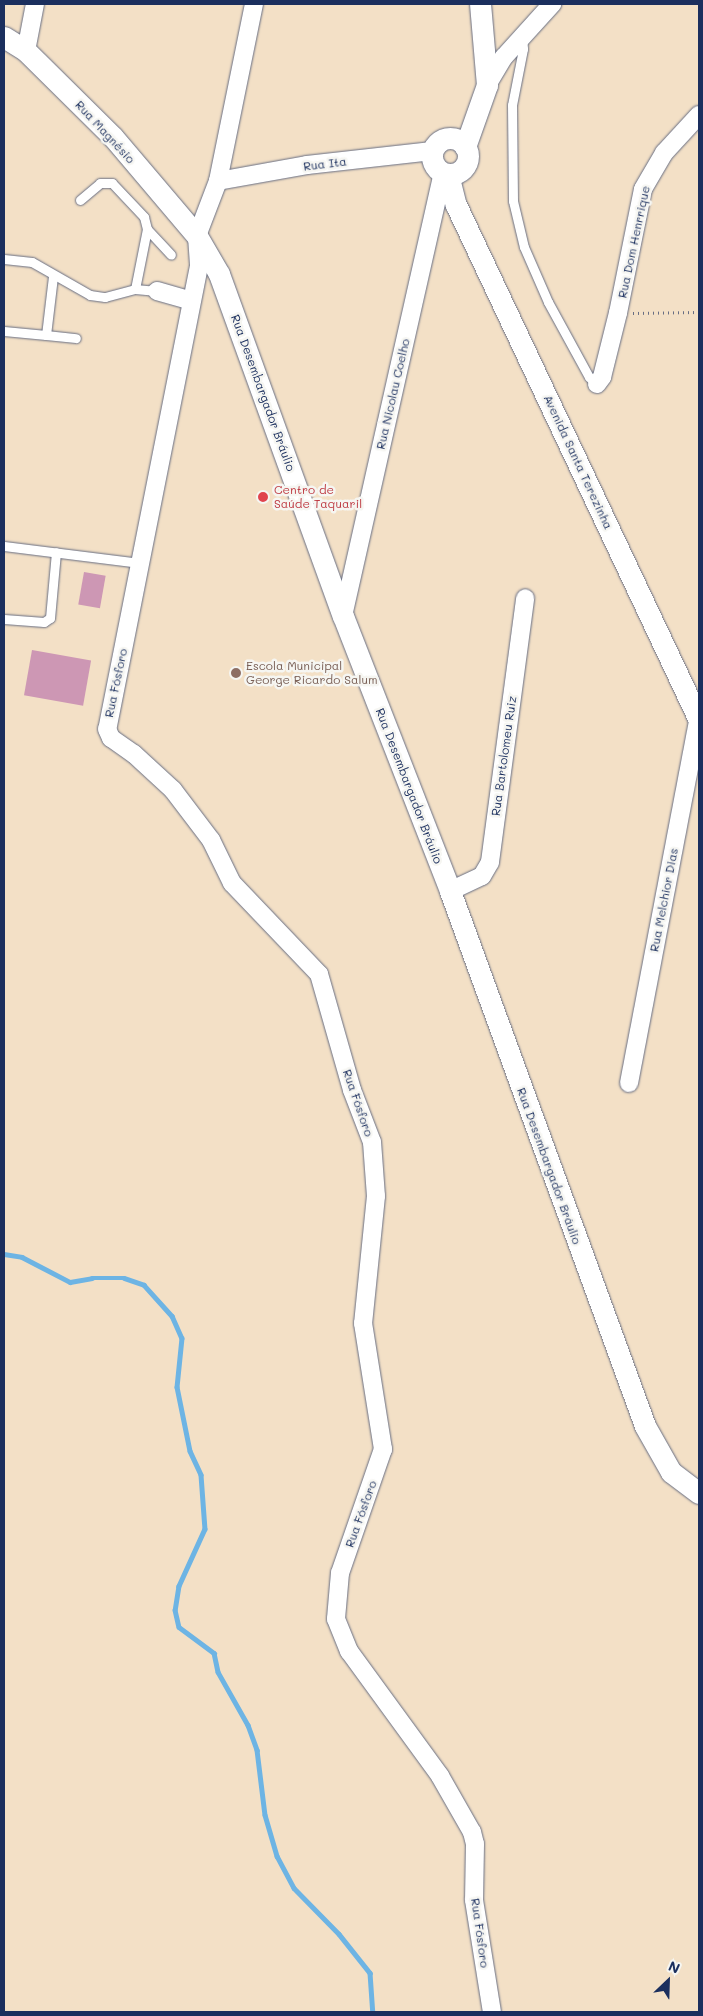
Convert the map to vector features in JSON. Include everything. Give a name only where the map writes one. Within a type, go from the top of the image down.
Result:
[{"type":"street","points":[[26,51],[36,4]]},
{"type":"street","points":[[197,236],[218,181],[254,4]]},
{"type":"street","points":[[480,4],[486,76]]},
{"type":"street","points":[[460,143],[441,140],[432,151],[434,164],[450,173],[468,160],[460,143],[486,76],[552,4]]},
{"type":"street","name":"Rua Magnésio","points":[[4,37],[26,51],[113,138],[197,236]]},
{"type":"street","name":"Rua Dom Henrrique","points":[[597,384],[602,378],[618,313],[643,189],[664,153],[699,115]]},
{"type":"street","name":"Rua Ita","points":[[218,181],[307,165],[432,151]]},
{"type":"street","name":"Avenida Santa Terezinha","points":[[450,173],[456,205],[699,718]]},
{"type":"street","name":"Rua Nicolau Coelho","points":[[343,616],[450,173]]},
{"type":"street","name":"Rua Fósforo","points":[[197,236],[198,266],[108,734],[173,790],[207,833],[232,883],[319,974],[352,1090],[372,1142],[376,1196],[363,1323],[383,1449],[340,1573],[336,1619],[349,1651],[440,1776],[472,1832],[476,1844],[474,1900],[492,2012]]},
{"type":"street","name":"Rua Desembargador Bráulio","points":[[197,236],[226,290],[343,616],[450,891],[645,1426],[671,1472],[699,1493]]},
{"type":"street","points":[[158,291],[191,301]]},
{"type":"street","name":"Rua Bartolomeu Ruiz","points":[[450,891],[482,876],[490,862],[525,598]]},
{"type":"street","name":"Rua Melchior Dias","points":[[629,1083],[699,718]]},
{"type":"lane","points":[[522,37],[523,49],[512,105],[513,201],[524,247],[548,302],[589,377],[597,384]]},
{"type":"lane","points":[[80,200],[100,183],[112,183],[144,217],[147,229],[135,289]]},
{"type":"lane","points":[[147,229],[171,255]]},
{"type":"lane","points":[[4,259],[32,262],[53,276],[90,295],[105,298],[135,289],[158,291]]},
{"type":"lane","points":[[46,335],[53,276]]},
{"type":"lane","points":[[4,332],[76,338]]},
{"type":"lane","points":[[4,546],[140,563]]},
{"type":"lane","points":[[4,619],[44,622],[50,618],[56,552]]},
{"type":"path","points":[[618,313],[699,312]]},
{"type":"building","points":[[84,572],[106,576],[100,608],[78,604]]},
{"type":"building","points":[[32,650],[91,660],[83,706],[24,695]]},
{"type":"waterway","points":[[4,1254],[22,1257],[70,1282],[92,1278],[124,1278],[144,1285],[172,1316],[182,1338],[177,1387],[190,1451],[201,1475],[205,1529],[179,1586],[175,1610],[179,1627],[214,1653],[218,1672],[248,1725],[257,1750],[265,1815],[277,1856],[294,1888],[339,1934],[370,1973],[373,2012]]},
{"type":"place","name":"Centro de Saúde Taquaril","points":[[263,497]]},
{"type":"place","name":"Escola Municipal George Ricardo Salum","points":[[236,673]]}]
